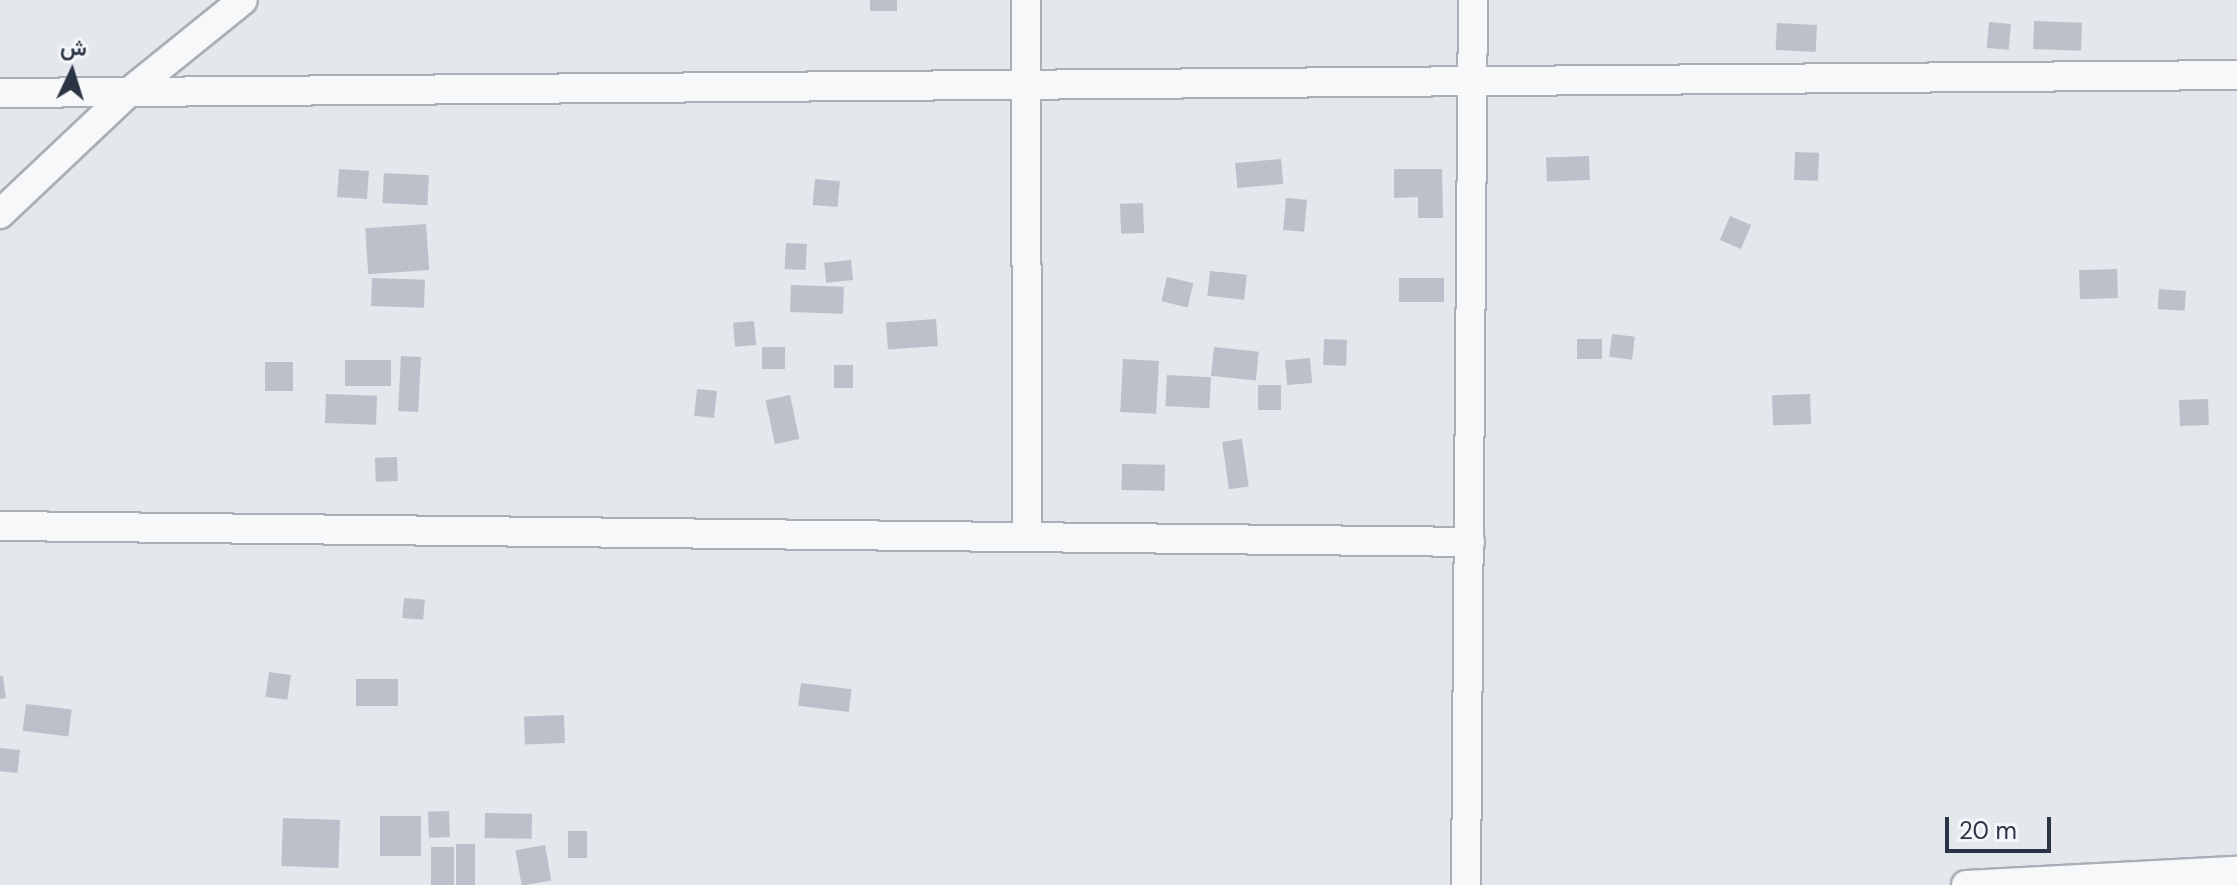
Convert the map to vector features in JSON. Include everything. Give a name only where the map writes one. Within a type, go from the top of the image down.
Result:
[{"type":"street","points":[[0,214],[129,92],[243,0]]},
{"type":"street","points":[[1026,0],[1027,537]]},
{"type":"street","points":[[1466,885],[1473,0]]},
{"type":"street","points":[[0,93],[2237,75]]},
{"type":"street","points":[[0,526],[1470,542]]},
{"type":"street","points":[[1966,885],[2237,871]]},
{"type":"building","points":[[870,0],[897,0],[897,11],[870,11]]},
{"type":"building","points":[[2034,21],[2082,23],[2081,51],[2033,49]]},
{"type":"building","points":[[1989,22],[2011,24],[2009,50],[1987,48]]},
{"type":"building","points":[[1777,23],[1817,25],[1816,52],[1776,50]]},
{"type":"building","points":[[1795,152],[1819,153],[1818,181],[1794,180]]},
{"type":"building","points":[[1589,156],[1590,180],[1547,181],[1546,158]]},
{"type":"building","points":[[1281,159],[1283,184],[1237,188],[1235,163]]},
{"type":"building","points":[[339,169],[369,171],[367,199],[337,197]]},
{"type":"building","points":[[1394,169],[1442,169],[1443,218],[1418,218],[1418,197],[1394,198]]},
{"type":"building","points":[[384,173],[429,175],[427,205],[382,203]]},
{"type":"building","points":[[815,179],[840,181],[838,207],[813,205]]},
{"type":"building","points":[[1286,198],[1307,200],[1304,232],[1283,230]]},
{"type":"building","points":[[1143,203],[1144,233],[1121,234],[1120,204]]},
{"type":"building","points":[[1730,216],[1751,225],[1741,249],[1720,240]]},
{"type":"building","points":[[426,224],[429,270],[368,274],[365,228]]},
{"type":"building","points":[[786,243],[807,244],[806,270],[785,269]]},
{"type":"building","points":[[851,260],[853,280],[826,283],[824,263]]},
{"type":"building","points":[[2117,269],[2118,298],[2080,299],[2079,270]]},
{"type":"building","points":[[1210,271],[1247,275],[1244,300],[1207,296]]},
{"type":"building","points":[[1167,277],[1193,283],[1188,307],[1161,301]]},
{"type":"building","points":[[372,278],[425,280],[424,308],[371,306]]},
{"type":"building","points":[[1399,278],[1444,278],[1444,302],[1399,302]]},
{"type":"building","points":[[791,285],[844,287],[843,314],[790,312]]},
{"type":"building","points":[[2159,289],[2186,291],[2185,311],[2158,309]]},
{"type":"building","points":[[936,319],[938,346],[888,349],[886,322]]},
{"type":"building","points":[[754,321],[756,345],[735,347],[733,323]]},
{"type":"building","points":[[1612,334],[1635,337],[1632,360],[1609,357]]},
{"type":"building","points":[[1324,339],[1347,340],[1346,366],[1323,365]]},
{"type":"building","points":[[1577,339],[1602,339],[1602,359],[1577,359]]},
{"type":"building","points":[[762,347],[785,347],[785,369],[762,369]]},
{"type":"building","points":[[1214,347],[1259,352],[1256,381],[1211,376]]},
{"type":"building","points":[[401,356],[421,357],[418,412],[398,411]]},
{"type":"building","points":[[1310,358],[1312,383],[1287,385],[1285,360]]},
{"type":"building","points":[[1123,359],[1159,361],[1156,414],[1120,412]]},
{"type":"building","points":[[345,360],[391,360],[391,386],[345,386]]},
{"type":"building","points":[[265,362],[293,362],[293,391],[265,391]]},
{"type":"building","points":[[834,365],[853,365],[853,388],[834,388]]},
{"type":"building","points":[[1167,375],[1211,377],[1209,408],[1165,406]]},
{"type":"building","points":[[1258,385],[1281,385],[1281,410],[1258,410]]},
{"type":"building","points":[[697,389],[717,391],[714,418],[694,416]]},
{"type":"building","points":[[326,394],[377,396],[376,425],[325,423]]},
{"type":"building","points":[[1810,394],[1811,424],[1773,425],[1772,395]]},
{"type":"building","points":[[790,395],[799,439],[775,444],[766,400]]},
{"type":"building","points":[[2208,399],[2209,425],[2180,426],[2179,400]]},
{"type":"building","points":[[1242,439],[1249,487],[1229,489],[1222,442]]},
{"type":"building","points":[[397,457],[398,481],[376,482],[375,458]]},
{"type":"building","points":[[1122,464],[1165,465],[1165,491],[1122,490]]},
{"type":"building","points":[[404,598],[425,600],[423,620],[402,618]]},
{"type":"building","points":[[269,672],[291,675],[287,700],[266,697]]},
{"type":"building","points":[[0,676],[3,676],[6,698],[0,699]]},
{"type":"building","points":[[356,679],[398,679],[398,706],[356,706]]},
{"type":"building","points":[[801,683],[852,689],[849,712],[798,706]]},
{"type":"building","points":[[26,704],[72,710],[68,736],[23,731]]},
{"type":"building","points":[[564,715],[565,743],[525,744],[524,716]]},
{"type":"building","points":[[0,748],[20,750],[17,773],[0,771]]},
{"type":"building","points":[[449,811],[450,837],[429,838],[428,812]]},
{"type":"building","points":[[485,813],[532,814],[532,839],[485,838]]},
{"type":"building","points":[[380,816],[421,816],[421,856],[380,856]]},
{"type":"building","points":[[283,818],[340,820],[338,868],[281,866]]},
{"type":"building","points":[[568,831],[587,831],[587,858],[568,858]]},
{"type":"building","points":[[456,844],[475,844],[475,885],[456,885]]},
{"type":"building","points":[[545,845],[551,880],[522,885],[515,850]]},
{"type":"building","points":[[431,847],[454,847],[454,885],[431,885]]}]
